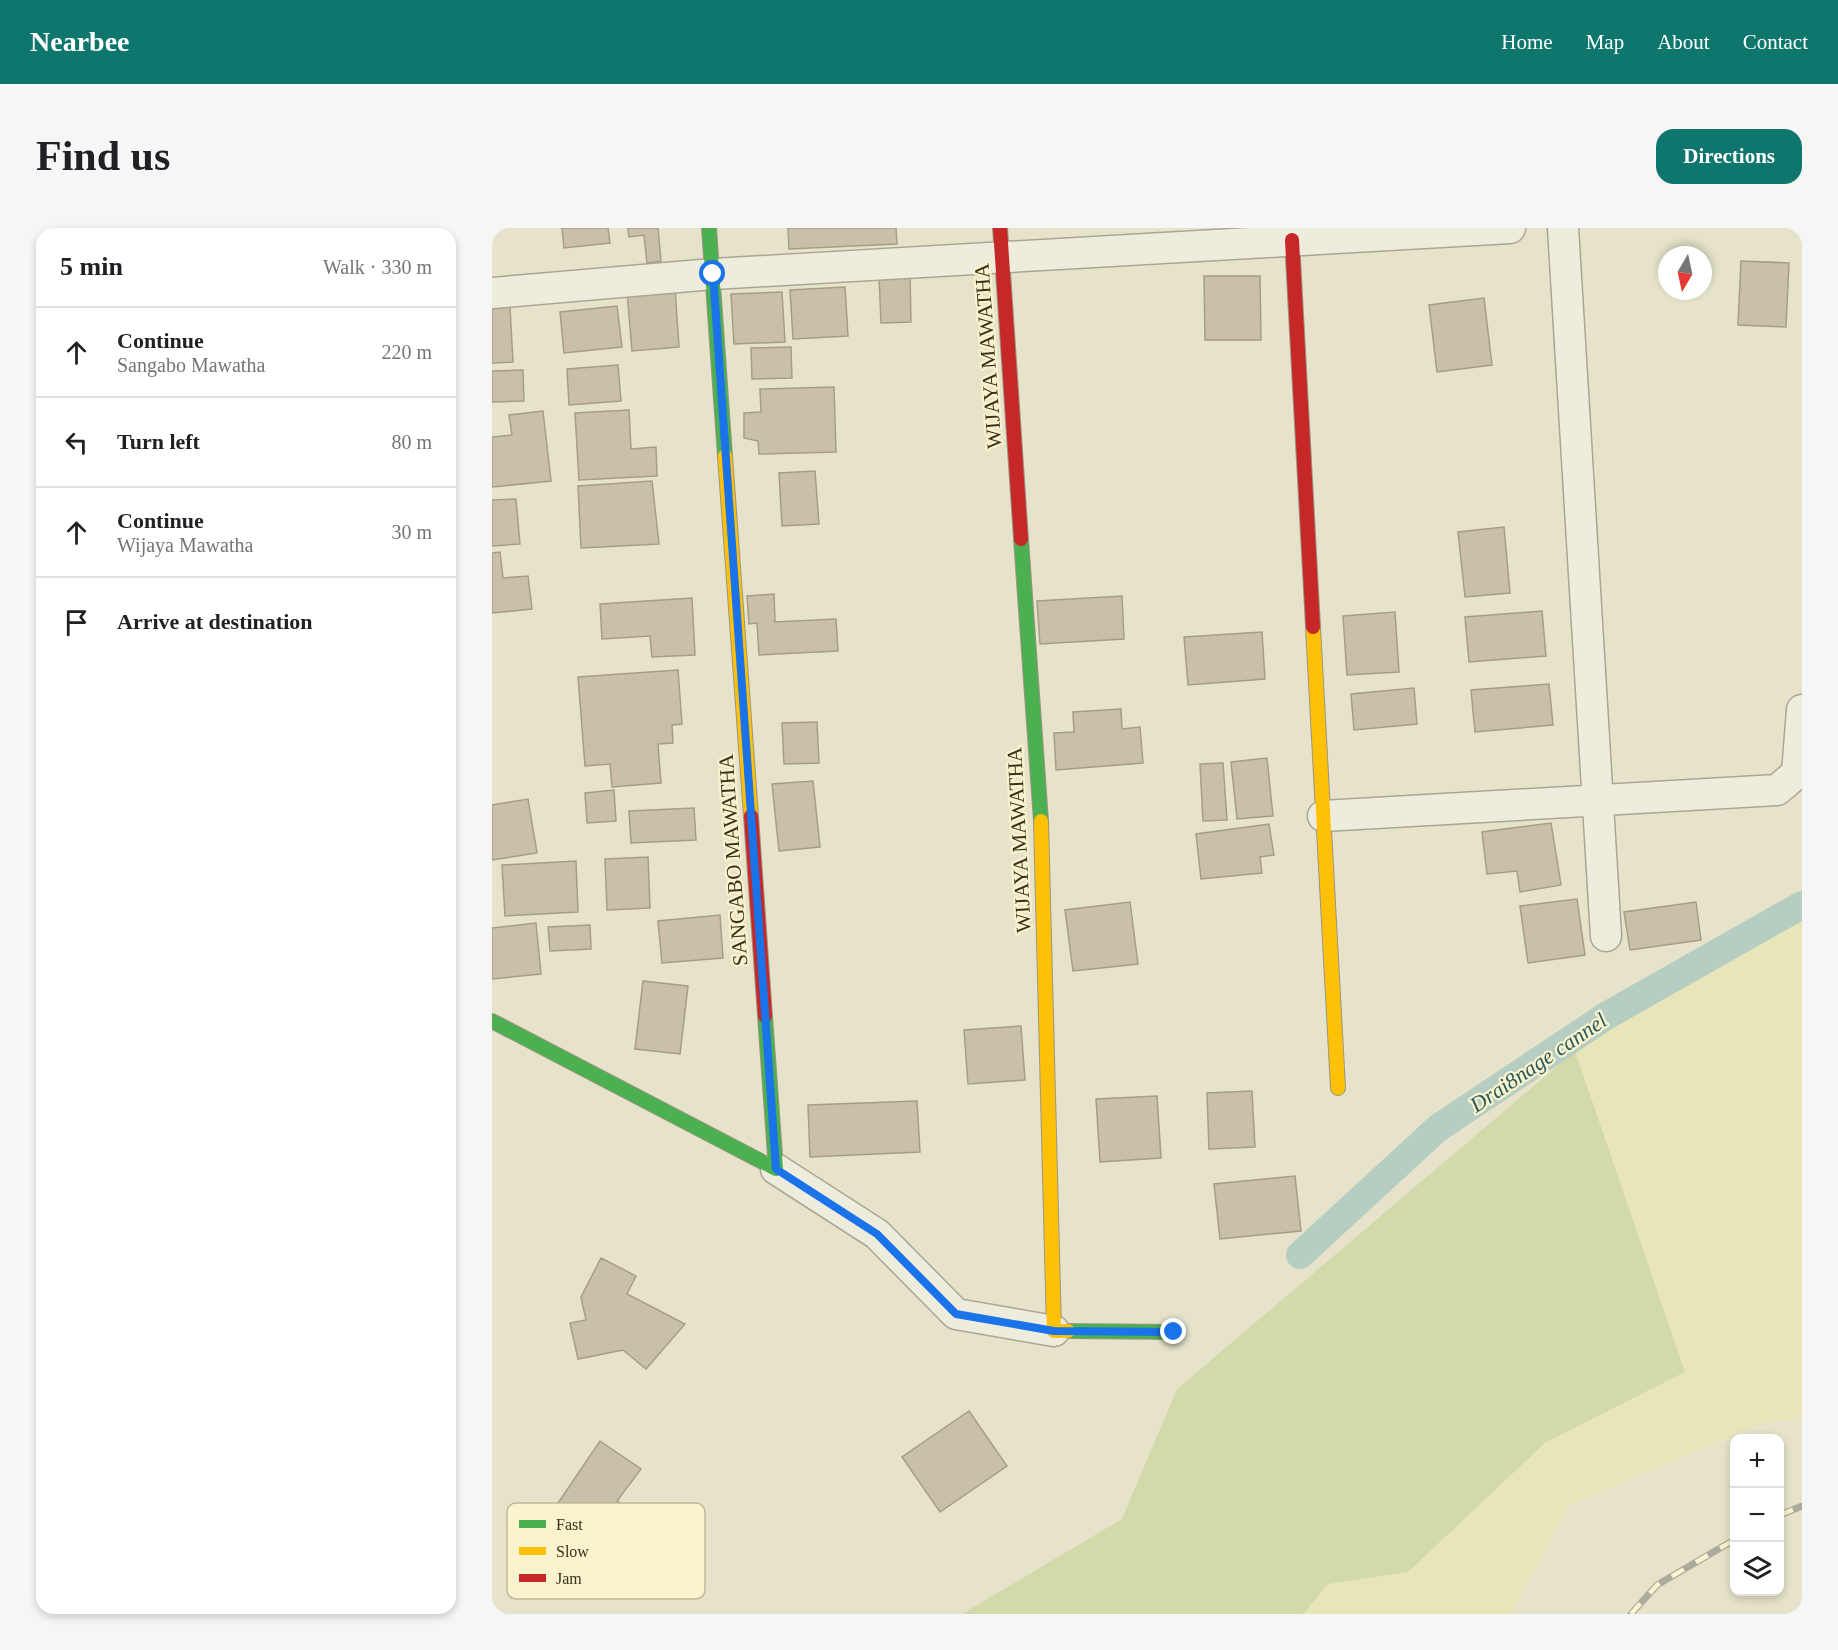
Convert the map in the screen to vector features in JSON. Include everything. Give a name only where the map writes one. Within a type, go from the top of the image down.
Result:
[{"type":"street","name":"SANGABO MAWATHA","points":[[709,228],[776,1169]]},
{"type":"street","points":[[492,293],[713,274],[1001,242],[1292,240],[1510,228]]},
{"type":"street","points":[[1563,228],[1606,936]]},
{"type":"street","points":[[1292,240],[1338,1088]]},
{"type":"street","name":"WIJAYA MAWATHA","points":[[1001,242],[1044,866],[1054,1331]]},
{"type":"street","points":[[1323,816],[1776,790],[1797,773],[1801,749],[1802,710]]},
{"type":"street","points":[[492,1021],[776,1169],[877,1234],[956,1314],[1054,1331],[1174,1332]]},
{"type":"shaded area","points":[[1802,910],[1802,1417],[1759,1424],[1736,1434],[1730,1434],[1730,1436],[1569,1505],[1511,1614],[1303,1614],[1328,1584],[1408,1572],[1546,1442],[1685,1372],[1575,1051],[1776,919]]},
{"type":"green space","points":[[1575,1051],[1685,1372],[1546,1442],[1408,1572],[1328,1584],[1303,1614],[962,1614],[1122,1519],[1177,1389]]},
{"type":"building","points":[[562,228],[608,228],[610,243],[564,248]]},
{"type":"building","points":[[628,228],[658,228],[661,261],[647,263],[644,235],[629,237]]},
{"type":"building","points":[[788,228],[896,228],[897,244],[789,249]]},
{"type":"building","points":[[1741,261],[1789,263],[1786,327],[1738,325]]},
{"type":"building","points":[[910,275],[911,322],[881,323],[879,276]]},
{"type":"building","points":[[1204,276],[1260,276],[1261,340],[1205,340]]},
{"type":"building","points":[[845,287],[848,336],[793,339],[790,290]]},
{"type":"building","points":[[675,288],[679,347],[632,351],[627,292]]},
{"type":"building","points":[[782,292],[785,342],[734,344],[731,294]]},
{"type":"building","points":[[1484,298],[1492,365],[1437,372],[1429,305]]},
{"type":"building","points":[[617,306],[622,347],[564,353],[560,312]]},
{"type":"building","points":[[510,307],[513,362],[492,363],[492,308]]},
{"type":"building","points":[[791,347],[792,378],[752,379],[751,348]]},
{"type":"building","points":[[618,365],[621,401],[569,405],[567,369]]},
{"type":"building","points":[[523,370],[524,401],[492,402],[492,371]]},
{"type":"building","points":[[834,387],[836,452],[759,454],[758,441],[744,438],[744,413],[761,412],[760,389]]},
{"type":"building","points":[[629,410],[631,449],[656,447],[657,476],[579,480],[575,413]]},
{"type":"building","points":[[543,411],[551,481],[492,487],[492,437],[512,435],[509,415]]},
{"type":"building","points":[[815,471],[819,524],[782,526],[779,473]]},
{"type":"building","points":[[652,481],[659,544],[581,548],[578,486]]},
{"type":"building","points":[[516,499],[520,544],[492,546],[492,500]]},
{"type":"building","points":[[1504,527],[1510,593],[1465,597],[1458,532]]},
{"type":"building","points":[[500,552],[503,578],[528,576],[532,609],[492,613],[492,553]]},
{"type":"building","points":[[774,594],[775,622],[836,619],[838,651],[759,655],[757,623],[749,624],[747,596]]},
{"type":"building","points":[[1122,596],[1124,639],[1040,644],[1037,601]]},
{"type":"building","points":[[692,598],[695,655],[652,657],[650,636],[602,639],[600,604]]},
{"type":"building","points":[[1542,611],[1546,656],[1469,662],[1465,617]]},
{"type":"building","points":[[1395,612],[1399,672],[1347,675],[1343,616]]},
{"type":"building","points":[[1262,632],[1265,679],[1188,685],[1184,637]]},
{"type":"building","points":[[678,670],[682,724],[672,725],[673,743],[658,744],[661,783],[612,787],[610,764],[585,766],[578,677]]},
{"type":"building","points":[[1549,684],[1553,725],[1475,732],[1471,690]]},
{"type":"building","points":[[1414,688],[1417,724],[1354,730],[1351,694]]},
{"type":"building","points":[[1121,709],[1122,729],[1140,727],[1143,763],[1056,770],[1054,733],[1074,732],[1073,712]]},
{"type":"building","points":[[817,722],[819,763],[784,764],[782,723]]},
{"type":"building","points":[[1267,758],[1273,816],[1237,819],[1231,762]]},
{"type":"building","points":[[1223,763],[1227,820],[1203,821],[1200,764]]},
{"type":"building","points":[[813,781],[820,847],[779,851],[772,784]]},
{"type":"building","points":[[614,790],[616,821],[587,823],[585,793]]},
{"type":"building","points":[[528,799],[537,853],[492,860],[492,805]]},
{"type":"building","points":[[694,808],[696,840],[631,843],[629,811]]},
{"type":"building","points":[[1551,823],[1561,885],[1520,892],[1517,871],[1487,874],[1482,832]]},
{"type":"building","points":[[1269,824],[1274,855],[1260,857],[1262,873],[1201,879],[1196,834]]},
{"type":"building","points":[[648,857],[650,908],[607,910],[605,859]]},
{"type":"building","points":[[576,861],[578,912],[505,916],[502,865]]},
{"type":"building","points":[[1577,899],[1585,955],[1528,963],[1520,906]]},
{"type":"building","points":[[1130,902],[1138,964],[1073,971],[1065,910]]},
{"type":"building","points":[[1696,902],[1701,940],[1630,950],[1624,912]]},
{"type":"building","points":[[720,915],[723,958],[662,963],[658,921]]},
{"type":"building","points":[[536,923],[541,974],[492,979],[492,928]]},
{"type":"building","points":[[590,925],[591,949],[550,951],[548,927]]},
{"type":"building","points":[[643,981],[688,986],[680,1054],[635,1049]]},
{"type":"building","points":[[1021,1026],[1025,1080],[968,1084],[964,1030]]},
{"type":"building","points":[[1252,1091],[1255,1147],[1209,1149],[1207,1093]]},
{"type":"building","points":[[1157,1096],[1161,1158],[1100,1162],[1096,1099]]},
{"type":"building","points":[[917,1101],[920,1152],[810,1157],[808,1105]]},
{"type":"building","points":[[1295,1176],[1301,1231],[1220,1239],[1214,1184]]},
{"type":"building","points":[[601,1258],[636,1276],[627,1294],[685,1324],[646,1369],[623,1350],[578,1359],[570,1323],[586,1320],[581,1297]]},
{"type":"building","points":[[969,1411],[1007,1466],[940,1512],[902,1457]]},
{"type":"building","points":[[600,1441],[641,1469],[617,1501],[620,1503],[558,1503]]},
{"type":"waterway","name":"Drai8nage cannel","points":[[1300,1255],[1438,1128],[1606,1016],[1802,905]]},
{"type":"railway","points":[[1784,1513],[1802,1506]]},
{"type":"railway","points":[[1631,1614],[1657,1585],[1731,1542]]},
{"type":"traffic: fast","points":[[709,228],[725,456]]},
{"type":"traffic: fast","points":[[1021,539],[1041,821]]},
{"type":"traffic: fast","points":[[492,1021],[776,1169],[765,1016]]},
{"type":"traffic: fast","points":[[1068,1331],[1174,1332]]},
{"type":"traffic: slow","points":[[725,456],[751,816]]},
{"type":"traffic: slow","points":[[1313,627],[1338,1088]]},
{"type":"traffic: slow","points":[[1041,821],[1054,1331],[1068,1331]]},
{"type":"traffic: jam","points":[[1000,228],[1021,539]]},
{"type":"traffic: jam","points":[[1292,240],[1313,627]]},
{"type":"traffic: jam","points":[[751,816],[765,1016]]},
{"type":"route","points":[[713,274],[776,1169],[877,1234],[956,1314],[1054,1331],[1174,1332]]}]
